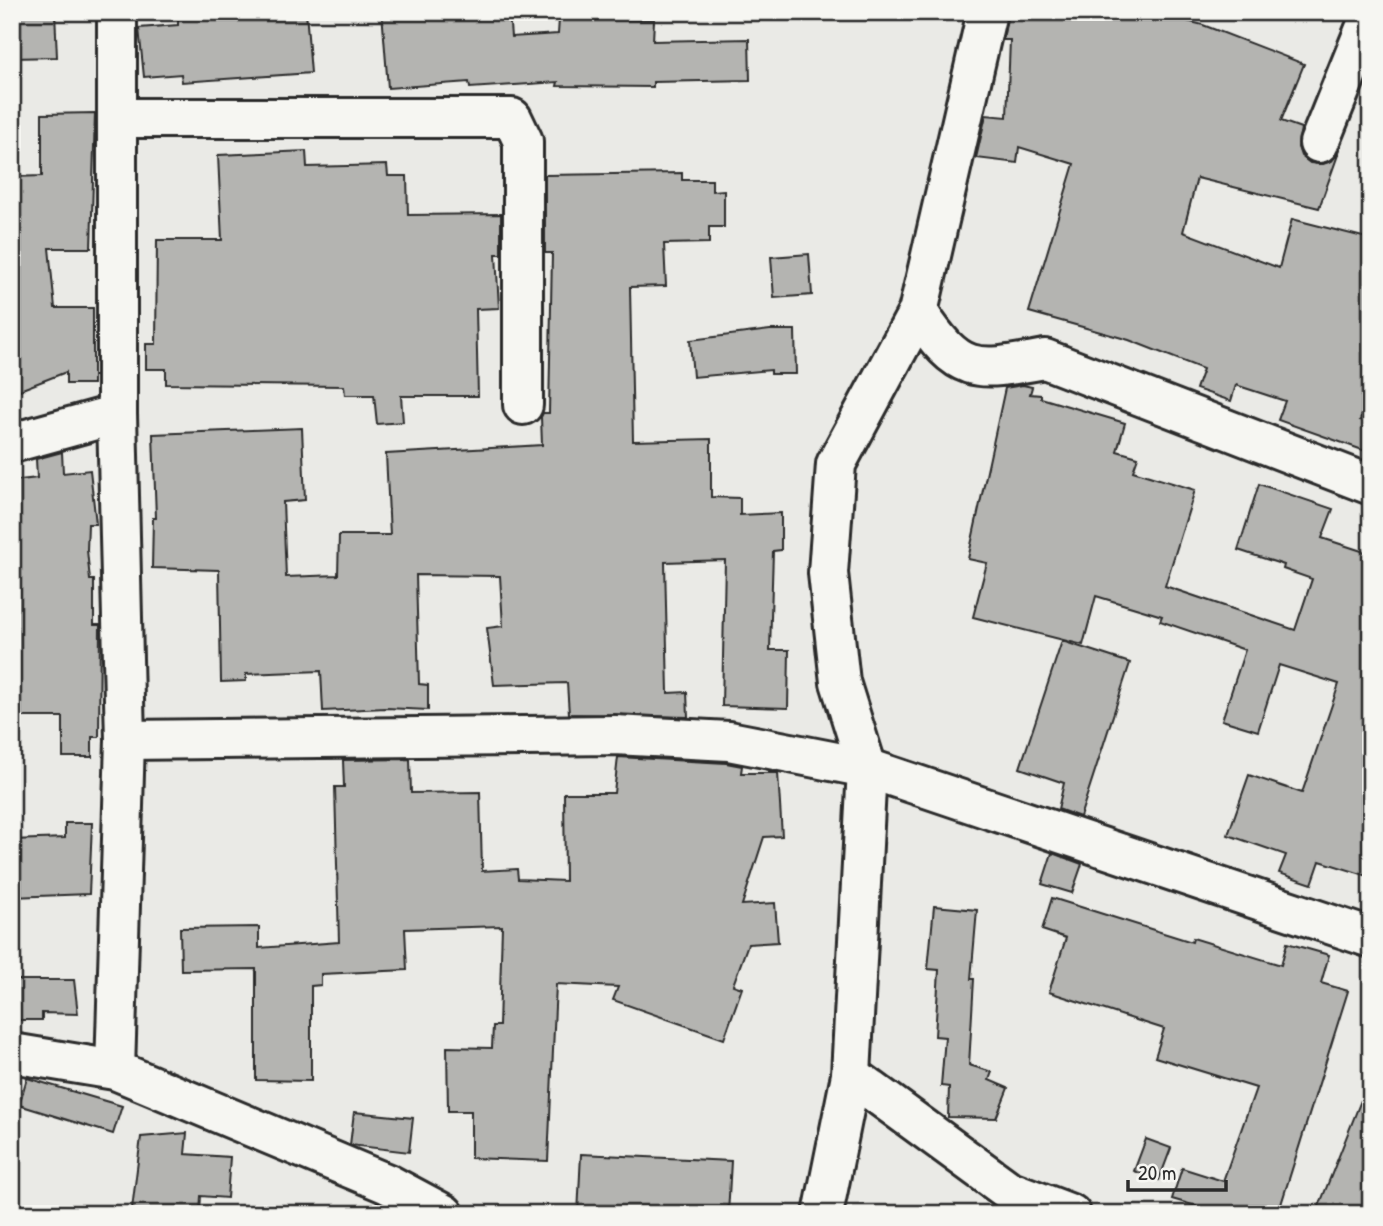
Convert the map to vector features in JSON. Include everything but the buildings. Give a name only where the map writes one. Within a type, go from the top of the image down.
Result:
[{"type":"street","points":[[115,1070],[125,740],[117,414],[117,12]]},
{"type":"street","points":[[823,1214],[852,1075],[867,768],[839,682],[828,573],[836,464],[918,312],[987,12]]},
{"type":"street","points":[[1319,143],[1371,14]]},
{"type":"street","points":[[117,118],[512,118],[523,141],[523,405]]},
{"type":"street","points":[[918,312],[940,345],[968,366],[1009,366],[1045,359],[1371,485]]},
{"type":"street","points":[[12,443],[117,414]]},
{"type":"street","points":[[125,740],[615,735],[729,741],[867,768],[1371,938]]},
{"type":"street","points":[[12,1053],[115,1070],[388,1199],[444,1214]]},
{"type":"street","points":[[852,1075],[1008,1190],[1071,1214]]}]
